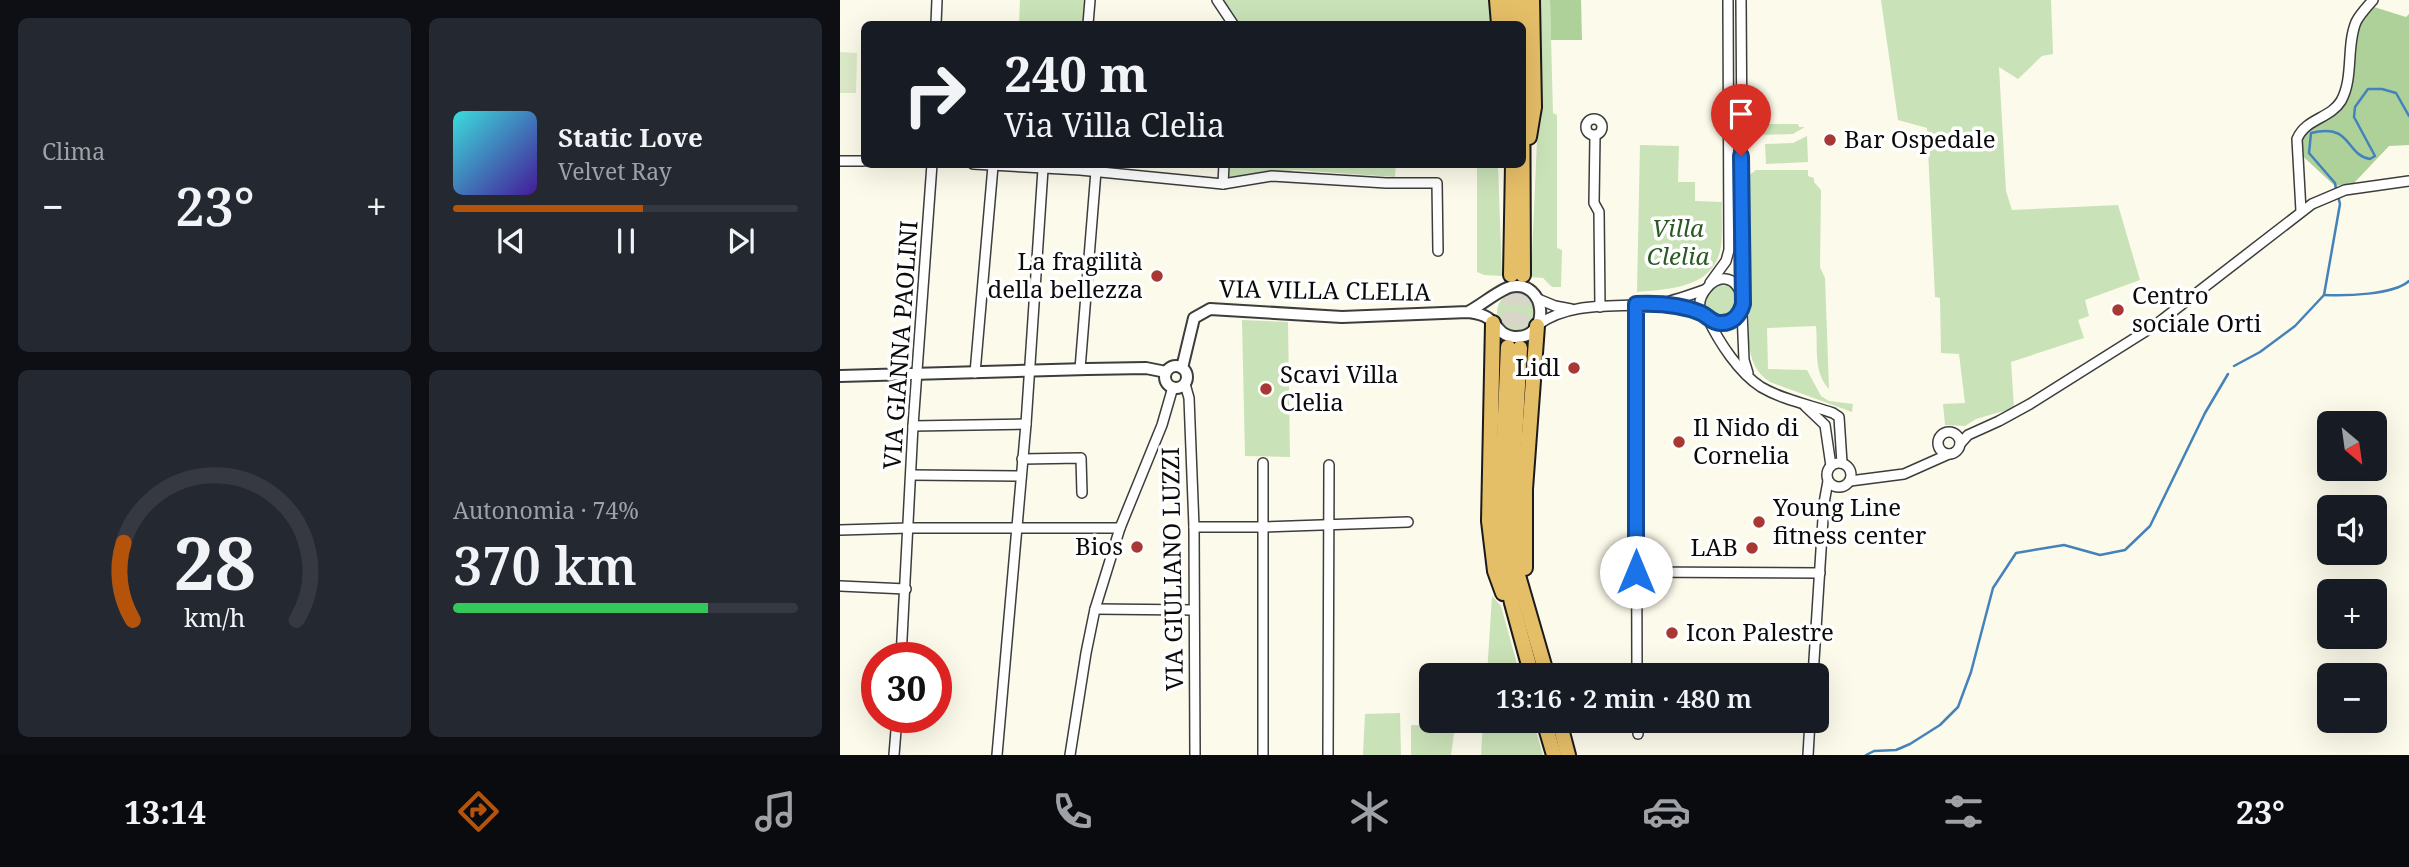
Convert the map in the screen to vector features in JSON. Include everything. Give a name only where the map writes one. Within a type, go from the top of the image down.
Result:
[{"type":"highway","points":[[1497,0],[1499,21]]},
{"type":"highway","points":[[1508,0],[1510,21]]},
{"type":"highway","points":[[1520,0],[1522,21]]},
{"type":"highway","points":[[1526,136],[1534,107],[1532,0]]},
{"type":"highway","points":[[1508,168],[1517,275],[1518,168]]},
{"type":"highway","points":[[1512,204],[1518,168]]},
{"type":"highway","points":[[1493,322],[1489,521],[1491,551],[1494,571],[1521,638]]},
{"type":"highway","points":[[1537,638],[1528,598],[1524,553],[1525,489],[1538,325]]},
{"type":"highway","points":[[1528,663],[1502,555],[1501,507],[1514,347],[1512,496],[1516,565],[1544,663]]},
{"type":"highway","points":[[1547,733],[1553,755]]},
{"type":"highway","points":[[1562,733],[1568,755]]},
{"type":"street","points":[[936,21],[937,0]]},
{"type":"street","points":[[1088,21],[1090,0]]},
{"type":"street","points":[[1217,0],[1225,19]]},
{"type":"street","points":[[1728,0],[1729,250],[1726,261],[1707,287],[1700,302],[1718,337],[1751,378],[1764,389],[1836,414]]},
{"type":"street","points":[[1741,0],[1744,360],[1751,378]]},
{"type":"street","points":[[2301,211],[2297,139],[2307,124],[2339,104],[2345,92],[2357,20],[2373,0]]},
{"type":"street","points":[[1595,136],[1594,203],[1599,212],[1600,307]]},
{"type":"street","points":[[840,161],[861,161]]},
{"type":"street","name":"VIA GIANNA PAOLINI","points":[[902,642],[913,426],[932,168]]},
{"type":"street","points":[[975,373],[993,168]]},
{"type":"street","points":[[1026,168],[1062,168]]},
{"type":"street","points":[[1083,168],[1097,172],[1223,184],[1272,176],[1386,183],[1437,183],[1438,251]]},
{"type":"street","points":[[1223,184],[1224,168]]},
{"type":"street","points":[[997,755],[1026,424],[1043,169]]},
{"type":"street","points":[[1080,369],[1097,172]]},
{"type":"street","points":[[1850,476],[1865,478],[1904,474],[1958,450],[1968,435],[2030,404],[2154,326],[2301,211],[2345,190],[2409,181]]},
{"type":"street","points":[[1706,316],[1721,323],[1728,322],[1734,320],[1743,304],[1737,286],[1731,282],[1724,280],[1707,287]]},
{"type":"street","name":"VIA VILLA CLELIA","points":[[1468,312],[1510,287],[1526,288],[1538,299],[1573,309]]},
{"type":"street","name":"VIA VILLA CLELIA","points":[[1185,384],[1187,377],[1182,368],[1194,318],[1210,309],[1342,317],[1468,312],[1486,316],[1502,333],[1515,337],[1528,334],[1555,314],[1573,309],[1661,303],[1707,287]]},
{"type":"street","points":[[1493,322],[1491,308],[1496,296]]},
{"type":"street","points":[[1538,299],[1541,311],[1538,325]]},
{"type":"street","name":"VIA VILLA CLELIA","points":[[1661,303],[1706,316]]},
{"type":"street","points":[[1636,304],[1637,663]]},
{"type":"street","points":[[840,376],[1146,368],[1166,372],[1175,366],[1182,368]]},
{"type":"street","points":[[1166,372],[1165,379],[1173,387],[1185,384]]},
{"type":"street","name":"VIA GIULIANO LUZZI","points":[[1185,384],[1189,398],[1194,527],[1195,755]]},
{"type":"street","points":[[1070,755],[1095,609],[1119,528],[1162,425],[1173,387]]},
{"type":"street","points":[[1801,403],[1825,425]]},
{"type":"street","points":[[1814,663],[1824,502],[1830,466],[1825,425],[1827,416],[1836,414]]},
{"type":"street","points":[[1836,414],[1841,427],[1842,463],[1850,476]]},
{"type":"street","points":[[913,426],[1026,424]]},
{"type":"street","points":[[1933,460],[1943,433],[1968,435]]},
{"type":"street","points":[[1954,433],[1959,437],[1960,444]]},
{"type":"street","points":[[1938,443],[1940,449],[1949,454]]},
{"type":"street","points":[[1023,459],[1081,458],[1082,493]]},
{"type":"street","points":[[1263,755],[1264,463]]},
{"type":"street","points":[[1830,466],[1842,463]]},
{"type":"street","points":[[1328,755],[1329,465]]},
{"type":"street","points":[[911,475],[1021,476]]},
{"type":"street","points":[[1824,502],[1829,494],[1845,486],[1850,476]]},
{"type":"street","points":[[1828,481],[1838,488]]},
{"type":"street","points":[[1194,527],[1408,523]]},
{"type":"street","points":[[840,530],[1119,528]]},
{"type":"street","points":[[1636,572],[1820,573]]},
{"type":"street","points":[[840,586],[906,589]]},
{"type":"street","points":[[1095,609],[1193,610]]},
{"type":"street","points":[[894,755],[896,733]]},
{"type":"street","points":[[1808,755],[1809,733]]},
{"type":"green space","points":[[1020,0],[1089,0],[1086,21],[1019,21]]},
{"type":"green space","points":[[1219,0],[1491,0],[1492,21],[1230,21]]},
{"type":"green space","points":[[1538,0],[1550,0],[1553,113],[1557,115],[1557,248],[1562,250],[1561,287],[1552,287],[1543,278],[1531,277],[1537,141],[1542,116]]},
{"type":"green space","points":[[1550,0],[1581,0],[1582,40],[1551,40]]},
{"type":"green space","points":[[1881,0],[2051,0],[2053,54],[2042,56],[2018,79],[1999,67],[2006,191],[2012,210],[2118,205],[2140,280],[2085,300],[2089,316],[2078,320],[2084,338],[2011,362],[2014,408],[1976,419],[1965,426],[1945,425],[1943,404],[1965,403],[1959,354],[1941,353],[1940,298],[1935,297],[1927,128],[1898,120]]},
{"type":"green space","points":[[2374,7],[2406,17],[2409,14],[2409,145],[2389,146],[2354,183],[2335,186],[2296,150],[2301,130],[2330,110],[2337,100],[2345,79],[2350,37]]},
{"type":"green space","points":[[840,52],[857,53],[856,93],[840,93]]},
{"type":"green space","points":[[1798,124],[1799,127],[1805,127],[1793,134],[1758,135],[1759,126]]},
{"type":"green space","points":[[1807,136],[1808,162],[1766,164],[1765,144],[1793,143]]},
{"type":"green space","name":"Villa Clelia","points":[[1640,145],[1679,146],[1678,182],[1695,182],[1695,201],[1722,202],[1722,241],[1717,260],[1710,270],[1689,284],[1637,292]]},
{"type":"green space","points":[[1225,168],[1396,168],[1395,177],[1295,170],[1238,181],[1224,177]]},
{"type":"green space","points":[[1477,168],[1498,168],[1502,276],[1477,272]]},
{"type":"green space","points":[[1756,170],[1808,170],[1808,176],[1814,178],[1821,190],[1820,267],[1825,278],[1829,389],[1818,367],[1816,326],[1767,328],[1768,369],[1807,370],[1821,396],[1829,401],[1853,404],[1852,412],[1770,382],[1761,375],[1753,361],[1749,344],[1748,176]]},
{"type":"green space","points":[[1722,285],[1734,290],[1739,302],[1734,314],[1722,319],[1710,314],[1705,302],[1710,290]]},
{"type":"green space","points":[[1516,293],[1530,298],[1535,312],[1530,326],[1516,331],[1502,326],[1497,312],[1502,298]]},
{"type":"green space","name":"Scavi Villa Clelia","points":[[1242,320],[1288,322],[1290,457],[1245,456]]},
{"type":"green space","points":[[1492,596],[1501,606],[1517,663],[1488,663]]},
{"type":"green space","points":[[1400,713],[1401,755],[1363,755],[1365,714]]},
{"type":"green space","points":[[1411,725],[1419,725],[1419,733],[1454,733],[1451,755],[1411,755]]},
{"type":"green space","points":[[1482,733],[1537,733],[1543,755],[1481,755]]},
{"type":"waterway","points":[[2336,189],[2335,183],[2309,153],[2311,133],[2334,132],[2362,156],[2370,159],[2375,156],[2354,117],[2355,107],[2368,89],[2396,93],[2409,116]]},
{"type":"waterway","points":[[2234,366],[2260,352],[2295,326],[2324,295],[2340,204],[2338,196]]},
{"type":"waterway","points":[[2324,295],[2381,292],[2409,281]]},
{"type":"waterway","points":[[1866,755],[1874,751],[1896,750],[1910,744],[1940,725],[1958,707],[1971,672],[1993,588],[2016,553],[2064,545],[2100,555],[2125,550],[2150,526],[2205,413],[2228,374]]},
{"type":"tunnel","points":[[1508,347],[1511,275]]},
{"type":"tunnel","points":[[1520,348],[1523,276]]},
{"type":"place","name":"Bar Ospedale","points":[[1830,140]]},
{"type":"place","name":"La fragilità della bellezza","points":[[1157,276]]},
{"type":"place","name":"Centro sociale Orti","points":[[2118,310]]},
{"type":"place","name":"Lidl","points":[[1574,368]]},
{"type":"place","name":"Scavi Villa Clelia","points":[[1266,389]]},
{"type":"place","name":"Il Nido di Cornelia","points":[[1679,442]]},
{"type":"place","name":"Young Line fitness center","points":[[1759,522]]},
{"type":"place","name":"Bios","points":[[1137,547]]},
{"type":"place","name":"LAB","points":[[1752,548]]},
{"type":"place","name":"Icon Palestre","points":[[1672,633]]},
{"type":"route","points":[[1636,572],[1636,304],[1661,303],[1689,309],[1721,323],[1734,320],[1739,315],[1743,304],[1741,156]]}]
